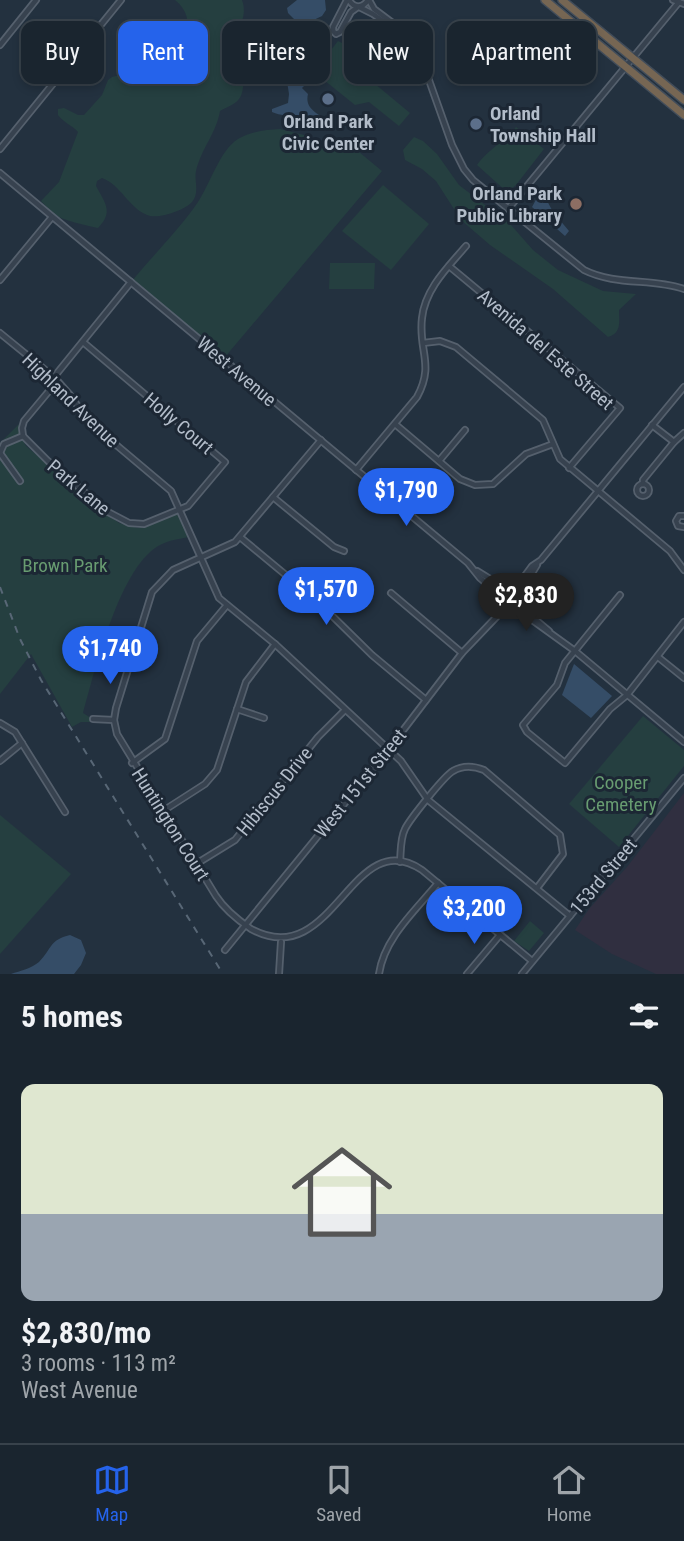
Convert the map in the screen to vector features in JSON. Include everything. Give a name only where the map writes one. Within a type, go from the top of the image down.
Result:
[{"type":"highway","points":[[545,0],[684,115]]},
{"type":"highway","points":[[562,0],[684,100]]},
{"type":"street","points":[[0,45],[36,0]]},
{"type":"street","points":[[0,149],[121,0]]},
{"type":"street","points":[[383,21],[373,14],[358,7],[352,5],[348,0],[332,31],[340,33],[348,17],[358,7],[365,5],[368,0],[374,9],[390,21]]},
{"type":"street","points":[[508,209],[679,2]]},
{"type":"street","points":[[431,84],[457,157],[473,180],[572,263],[595,276],[618,281],[670,284],[684,289]]},
{"type":"street","name":"West Avenue","points":[[0,173],[321,440],[500,595]]},
{"type":"street","points":[[0,280],[51,217]]},
{"type":"street","points":[[356,470],[422,388],[427,360],[422,317],[425,304],[449,265],[466,246]]},
{"type":"street","name":"Avenida del Este Street","points":[[449,265],[620,408],[569,468]]},
{"type":"street","points":[[20,481],[0,453],[4,444],[23,436],[24,421],[54,385],[54,377],[131,282]]},
{"type":"street","name":"Highland Avenue","points":[[0,333],[54,377],[71,395],[82,415],[171,491],[215,592],[227,605],[275,644],[405,766],[428,800],[570,916]]},
{"type":"street","points":[[423,343],[440,341],[456,347],[536,412],[543,420],[559,459],[670,551],[684,570]]},
{"type":"street","name":"Holly Court","points":[[83,342],[225,462],[188,506],[181,509]]},
{"type":"street","points":[[684,387],[537,564],[518,585],[500,595],[500,602],[505,608],[521,612],[575,651],[684,742]]},
{"type":"street","points":[[395,424],[468,483],[483,485],[500,480],[526,454],[553,444]]},
{"type":"street","points":[[652,425],[674,442]]},
{"type":"street","points":[[439,461],[465,430]]},
{"type":"street","points":[[642,484],[684,433]]},
{"type":"street","name":"Park Lane","points":[[23,436],[48,461],[120,520],[144,524],[181,509]]},
{"type":"street","points":[[93,719],[114,720],[152,592],[173,570],[231,545],[240,537],[321,440]]},
{"type":"street","points":[[273,497],[334,547],[344,551]]},
{"type":"street","points":[[684,516],[679,516],[676,521],[678,526],[684,527]]},
{"type":"street","points":[[240,537],[316,600],[372,655],[426,700]]},
{"type":"street","points":[[511,608],[537,564]]},
{"type":"street","name":"West Avenue","points":[[473,569],[509,589]]},
{"type":"street","points":[[509,589],[524,610],[552,634]]},
{"type":"street","points":[[391,593],[462,653]]},
{"type":"street","points":[[621,595],[565,663],[557,685],[523,725],[527,732],[565,763],[610,709],[627,695],[684,622]]},
{"type":"street","name":"West 151st Street","points":[[496,615],[500,602]]},
{"type":"street","points":[[132,763],[165,740],[197,641],[227,605]]},
{"type":"street","name":"West 151st Street","points":[[225,950],[388,750],[462,653],[505,608]]},
{"type":"street","points":[[163,810],[213,775],[221,762],[246,682],[275,644]]},
{"type":"street","points":[[658,657],[684,678]]},
{"type":"street","points":[[237,709],[264,718]]},
{"type":"street","name":"Hibiscus Drive","points":[[196,864],[235,839],[318,737],[345,710]]},
{"type":"street","name":"Huntington Court","points":[[114,720],[117,734],[132,763],[220,902],[245,926],[262,937],[289,943]]},
{"type":"street","points":[[0,723],[15,732],[65,812]]},
{"type":"street","points":[[0,761],[22,743]]},
{"type":"street","points":[[400,862],[405,829],[452,771],[467,766],[484,770],[560,835],[563,854],[537,888]]},
{"type":"street","name":"153rd Street","points":[[522,974],[684,778]]},
{"type":"street","points":[[326,924],[372,870],[388,863],[400,862],[418,867],[533,961]]},
{"type":"street","points":[[379,974],[381,961],[393,937],[438,883]]},
{"type":"street","points":[[467,974],[500,934]]},
{"type":"street","points":[[279,974],[281,942]]},
{"type":"shaded area","points":[[297,0],[325,0],[326,10],[322,16],[312,21],[296,21],[287,8]]},
{"type":"shaded area","points":[[287,84],[302,84],[302,88],[308,94],[309,105],[323,118],[321,126],[313,128],[297,118],[272,112],[272,109],[288,103]]},
{"type":"shaded area","points":[[544,195],[553,212],[569,231],[565,236],[532,207],[538,196]]},
{"type":"shaded area","points":[[574,664],[612,696],[591,718],[562,695]]},
{"type":"shaded area","points":[[684,793],[684,974],[656,974],[612,954],[575,930],[589,909],[627,867]]},
{"type":"shaded area","points":[[70,935],[81,940],[86,953],[74,974],[11,974],[36,964],[54,942]]},
{"type":"green space","points":[[175,0],[242,0],[244,7],[242,21],[222,21],[222,84],[243,84],[242,94],[235,103],[220,111],[196,171],[196,191],[192,202],[178,211],[164,215],[147,215],[109,181],[102,178],[97,181],[96,186],[107,212],[98,228],[59,217],[41,201],[59,182],[78,132],[60,118],[58,109],[64,108],[84,115],[102,95],[108,80],[118,76],[118,84],[208,84],[208,21],[187,21]]},
{"type":"green space","points":[[338,41],[344,44],[344,84],[375,84],[410,113],[399,126],[369,102],[355,105],[329,84],[330,51]]},
{"type":"green space","points":[[516,127],[544,149],[516,185],[507,192],[477,165]]},
{"type":"green space","points":[[280,129],[304,135],[324,145],[353,147],[382,171],[225,357],[132,281],[191,212],[232,144],[248,134]]},
{"type":"green space","points":[[414,137],[423,141],[437,154],[459,185],[511,225],[533,250],[558,270],[603,291],[636,294],[619,310],[616,333],[608,337],[553,289],[490,245],[461,220],[436,181],[405,160],[403,150]]},
{"type":"green space","points":[[383,185],[429,224],[391,270],[342,231]]},
{"type":"green space","points":[[330,263],[375,263],[374,289],[329,289]]},
{"type":"green space","name":"Brown Park","points":[[20,423],[19,434],[26,446],[119,523],[138,528],[177,514],[181,517],[188,537],[162,544],[147,555],[134,573],[111,620],[94,672],[83,713],[91,718],[90,722],[81,722],[72,727],[31,654],[0,694],[0,443]]},
{"type":"green space","name":"Cooper Cemetery","points":[[643,716],[684,750],[684,766],[619,847],[569,804]]},
{"type":"green space","points":[[0,815],[71,874],[0,954]]},
{"type":"green space","points":[[530,921],[544,933],[529,951],[514,941]]},
{"type":"railway","points":[[0,587],[20,639],[41,680],[223,974]]},
{"type":"place","name":"Orland Park Civic Center","points":[[328,99]]},
{"type":"place","name":"Orland Township Hall","points":[[476,124]]},
{"type":"place","name":"Orland Park Public Library","points":[[576,204]]}]
